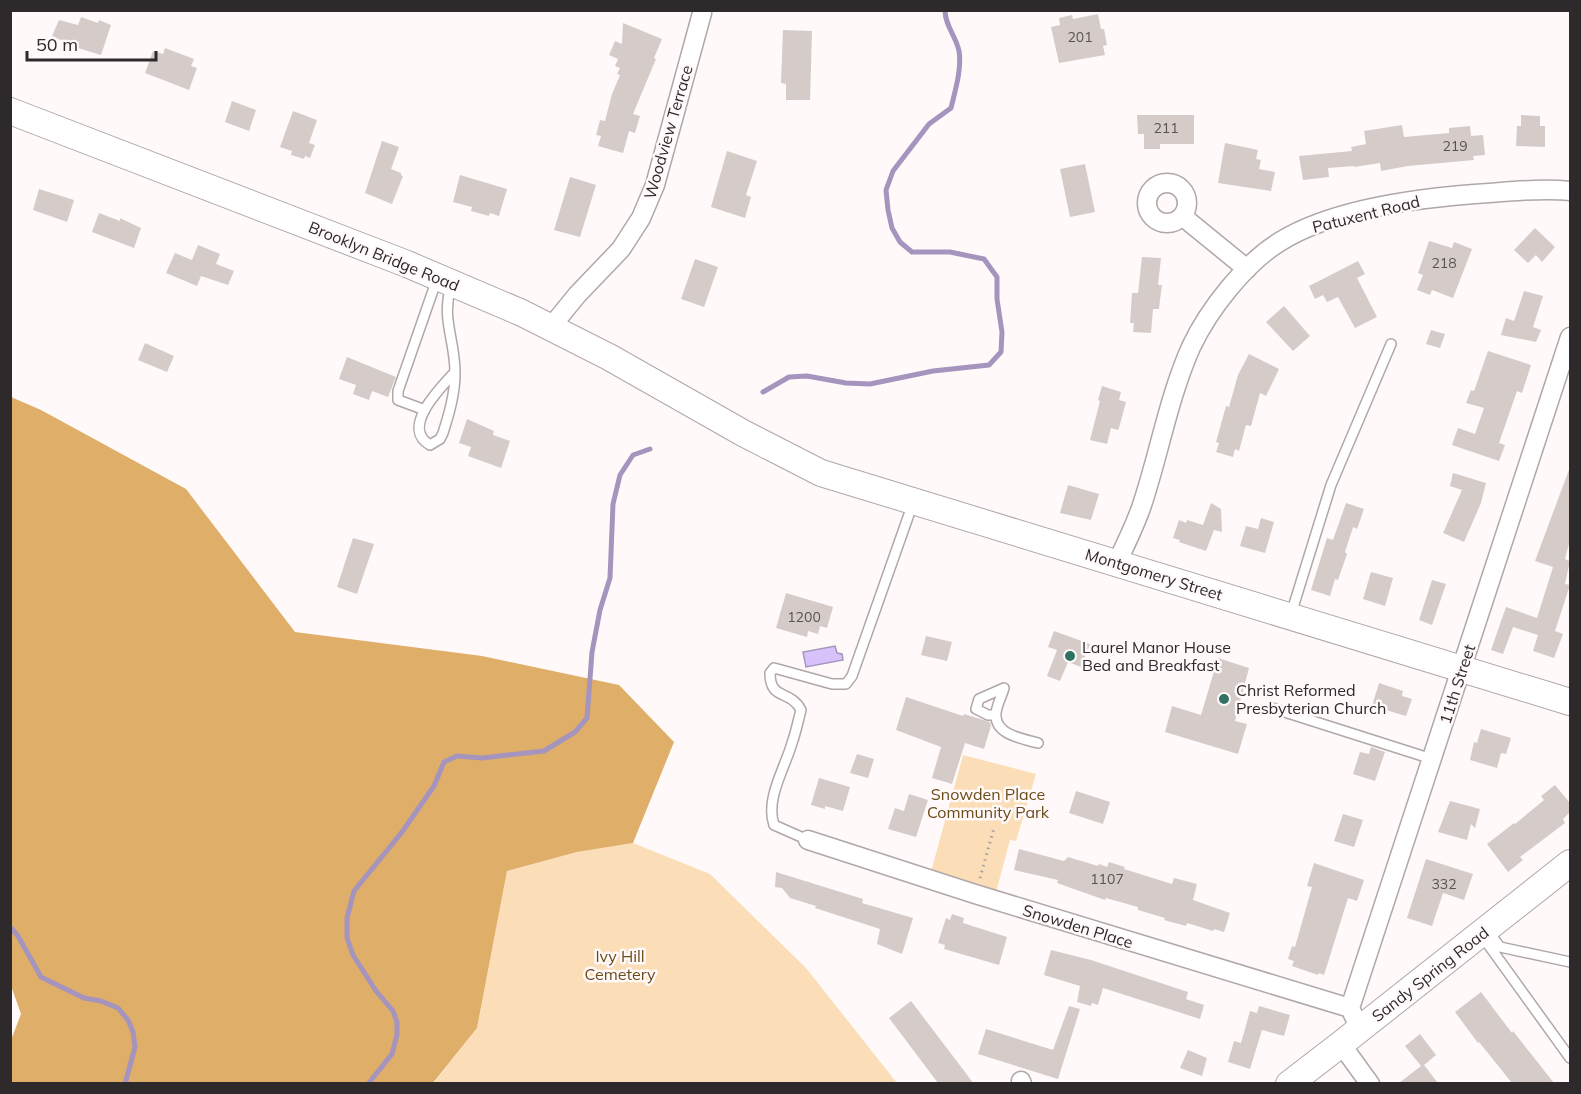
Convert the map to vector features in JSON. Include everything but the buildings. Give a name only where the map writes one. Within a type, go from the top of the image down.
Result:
[{"type":"street","name":"Woodview Terrace","points":[[551,327],[577,295],[621,249],[641,218],[655,185],[702,13]]},
{"type":"street","name":"Brooklyn Bridge Road","points":[[10,111],[445,279],[551,327],[743,433]]},
{"type":"street","name":"Patuxent Road","points":[[1117,562],[1141,508],[1172,399],[1191,347],[1204,321],[1222,296],[1247,269],[1281,241],[1316,224],[1377,208],[1448,196],[1570,190]]},
{"type":"street","points":[[1182,216],[1247,269]]},
{"type":"street","name":"11th Street","points":[[1350,1027],[1432,759],[1570,337]]},
{"type":"street","name":"Montgomery Street","points":[[743,433],[821,473],[1570,702]]},
{"type":"street","name":"Snowden Place","points":[[808,840],[975,894],[1350,1027]]},
{"type":"street","name":"Sandy Spring Road","points":[[1289,1083],[1350,1027],[1484,931],[1570,863]]},
{"type":"street","points":[[1350,1027],[1370,1083]]},
{"type":"lane","points":[[445,279],[446,314],[453,343],[455,372],[454,390],[443,434],[440,440],[430,445],[422,439],[419,432],[420,417],[444,383],[455,372]]},
{"type":"lane","points":[[425,410],[398,400],[398,391],[445,279]]},
{"type":"lane","points":[[1291,616],[1331,485],[1391,344]]},
{"type":"lane","points":[[808,840],[774,825],[771,814],[775,793],[801,710],[797,704],[772,689],[770,672],[774,668],[832,684],[846,684],[852,676],[914,501]]},
{"type":"lane","points":[[1272,708],[1432,759]]},
{"type":"lane","points":[[995,715],[998,724],[1012,735],[1038,743]]},
{"type":"lane","points":[[1484,931],[1500,947],[1570,962]]},
{"type":"lane","points":[[1484,931],[1570,1058]]},
{"type":"path","points":[[975,894],[994,828]]},
{"type":"green space","name":"Snowden Place Community Park","points":[[963,755],[1036,774],[1016,841],[1010,840],[994,900],[929,879]]},
{"type":"green space","name":"Ivy Hill Cemetery","points":[[633,843],[710,874],[806,968],[897,1083],[433,1084],[477,1028],[507,871],[577,852]]},
{"type":"shaded area","points":[[11,397],[41,410],[186,489],[295,632],[482,656],[619,685],[674,742],[633,843],[577,852],[507,871],[477,1028],[433,1083],[11,1083],[11,1040],[21,1014],[10,983]]},
{"type":"shaded area","points":[[835,646],[837,653],[842,654],[843,660],[806,667],[803,652]]},
{"type":"waterway","points":[[763,392],[789,377],[807,376],[846,383],[870,384],[933,371],[989,365],[1001,352],[1002,332],[997,299],[997,277],[984,259],[950,252],[912,252],[900,242],[892,228],[888,210],[886,190],[893,171],[929,124],[951,108],[958,80],[960,58],[945,10]]},
{"type":"waterway","points":[[368,1084],[392,1054],[397,1035],[397,1022],[393,1011],[376,991],[353,955],[347,938],[347,918],[354,891],[402,832],[434,786],[444,762],[457,756],[482,758],[544,751],[575,732],[587,718],[592,652],[600,610],[610,578],[613,504],[620,475],[633,455],[650,449]]},
{"type":"waterway","points":[[10,927],[18,936],[41,977],[84,998],[101,1001],[118,1008],[128,1020],[133,1032],[135,1047],[125,1084]]},
{"type":"place","name":"Laurel Manor House Bed and Breakfast","points":[[1070,656]]},
{"type":"place","name":"Christ Reformed Presbyterian Church","points":[[1224,699]]}]
